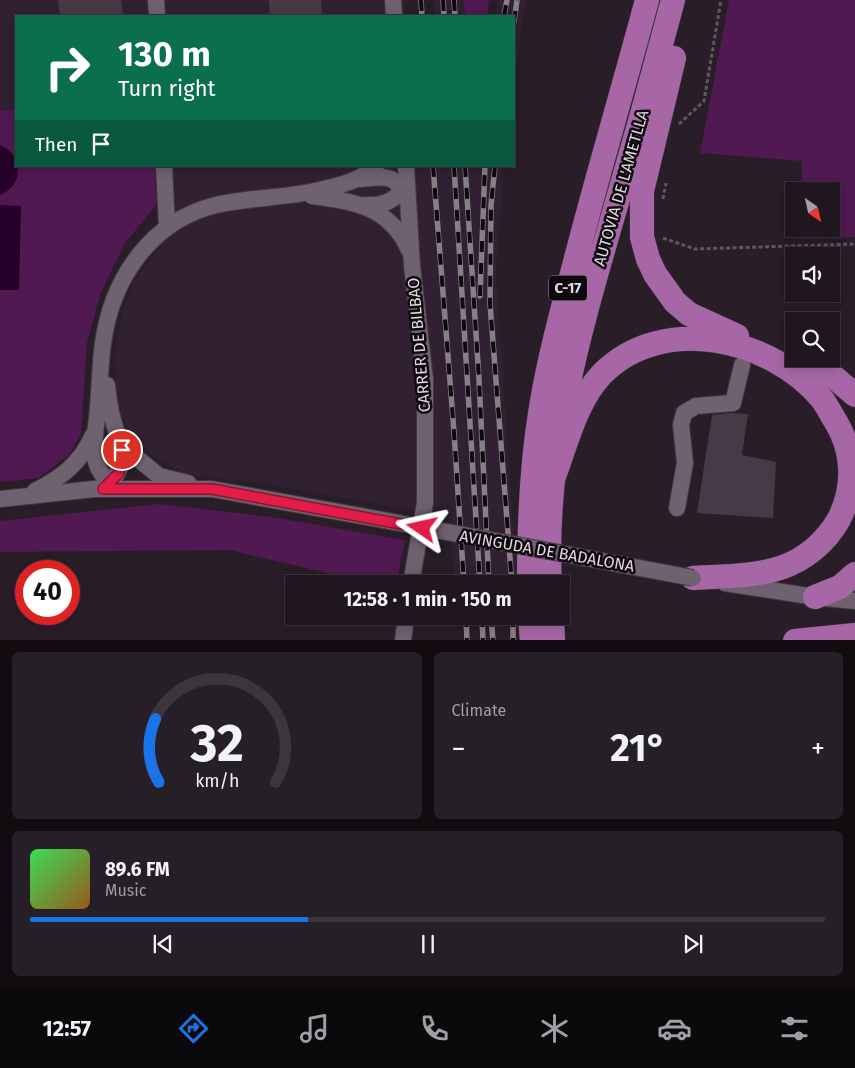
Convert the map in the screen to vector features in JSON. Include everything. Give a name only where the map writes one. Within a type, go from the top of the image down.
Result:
[{"type":"highway","name":"C-17","points":[[529,575],[529,531],[533,474],[540,412],[550,363],[588,212],[647,0]]},
{"type":"highway","name":"AUTOVIA DE L'AMETLLA","points":[[550,575],[549,538],[553,479],[563,407],[574,358],[673,0]]},
{"type":"highway","points":[[688,0],[642,191],[642,237],[654,274],[674,302],[689,314],[708,324],[785,352]]},
{"type":"highway","points":[[553,479],[578,412],[589,391],[601,375],[616,361],[633,350],[672,340],[696,339],[717,341],[739,347],[781,364],[823,400],[842,434],[847,446],[851,478],[850,492],[844,510],[834,529],[823,541],[799,560],[780,568],[759,573],[693,578]]},
{"type":"highway","points":[[767,346],[805,371],[831,392],[855,425]]},
{"type":"highway","points":[[820,367],[855,395]]},
{"type":"highway","points":[[815,598],[840,587],[855,574]]},
{"type":"highway","points":[[531,625],[532,640]]},
{"type":"highway","points":[[552,625],[553,640]]},
{"type":"highway","points":[[795,640],[855,635]]},
{"type":"street","points":[[156,0],[157,15]]},
{"type":"street","points":[[393,0],[394,15]]},
{"type":"street","points":[[164,167],[167,227]]},
{"type":"street","points":[[354,180],[374,167]]},
{"type":"street","points":[[103,342],[108,395],[122,450],[119,473],[110,487],[100,473],[94,450],[103,342],[114,300],[128,268],[140,251],[167,227],[194,212],[214,206],[300,194],[354,180],[389,178],[406,183],[400,195],[389,202],[373,206],[300,194]]},
{"type":"street","name":"CARRER DE BILBAO","points":[[406,183],[425,379],[425,503],[413,575]]},
{"type":"street","points":[[362,205],[374,210],[391,224],[400,234],[412,256]]},
{"type":"street","points":[[677,508],[685,463],[680,425],[684,413],[696,406],[733,403],[742,365]]},
{"type":"street","points":[[117,431],[132,454],[159,476],[212,489]]},
{"type":"street","points":[[25,495],[55,481],[68,471],[80,458],[94,433]]},
{"type":"street","name":"AVINGUDA DE BADALONA","points":[[0,499],[110,487],[212,489],[693,578],[815,598],[855,601]]},
{"type":"street","points":[[402,640],[404,625]]},
{"type":"path","points":[[676,128],[704,101],[720,0]]},
{"type":"path","points":[[662,202],[668,174]]},
{"type":"path","points":[[663,230],[664,239],[695,249],[855,244]]},
{"type":"shaded area","points":[[0,0],[404,0],[405,15],[15,15],[15,109],[0,111]]},
{"type":"shaded area","points":[[433,0],[464,0],[465,15],[434,15]]},
{"type":"shaded area","points":[[464,0],[489,0],[487,15],[465,15]]},
{"type":"shaded area","points":[[498,0],[526,0],[515,79],[515,15],[495,15]]},
{"type":"shaded area","points":[[729,0],[855,0],[855,237],[840,238],[840,182],[802,182],[802,161],[700,153]]},
{"type":"shaded area","points":[[15,109],[15,167],[154,167],[156,205],[125,243],[101,292],[87,342],[81,434],[69,455],[38,478],[0,482],[0,111]]},
{"type":"shaded area","points":[[0,145],[13,156],[15,167],[18,167],[18,170],[14,184],[0,195]]},
{"type":"shaded area","points":[[154,167],[471,167],[472,173],[475,167],[504,167],[496,274],[516,575],[455,575],[448,516],[266,484],[185,474],[152,456],[126,428],[118,403],[115,358],[121,316],[133,282],[161,246],[157,220]]},
{"type":"shaded area","points":[[0,205],[21,206],[19,290],[0,290]]},
{"type":"shaded area","points":[[159,504],[271,517],[405,540],[398,575],[335,575],[230,550],[0,552],[0,521]]},
{"type":"building","points":[[58,0],[121,0],[123,15],[60,15]]},
{"type":"building","points":[[269,0],[321,0],[322,15],[270,15]]},
{"type":"building","points":[[748,414],[742,455],[776,462],[773,518],[697,513],[712,415]]},
{"type":"railway","points":[[421,0],[422,15]]},
{"type":"railway","points":[[443,0],[444,15]]},
{"type":"railway","points":[[454,0],[455,15]]},
{"type":"railway","points":[[504,15],[507,0]]},
{"type":"railway","points":[[515,15],[517,0]]},
{"type":"railway","points":[[433,167],[463,575]]},
{"type":"railway","points":[[454,167],[479,575]]},
{"type":"railway","points":[[465,167],[479,379],[489,575]]},
{"type":"railway","points":[[480,296],[485,167]]},
{"type":"railway","points":[[495,167],[491,205],[490,304],[511,575]]},
{"type":"railway","points":[[466,625],[467,640]]},
{"type":"railway","points":[[482,625],[483,640]]},
{"type":"railway","points":[[492,625],[493,640]]},
{"type":"railway","points":[[513,625],[513,640]]},
{"type":"route","points":[[122,450],[119,473],[103,489],[212,489],[422,528]]}]
